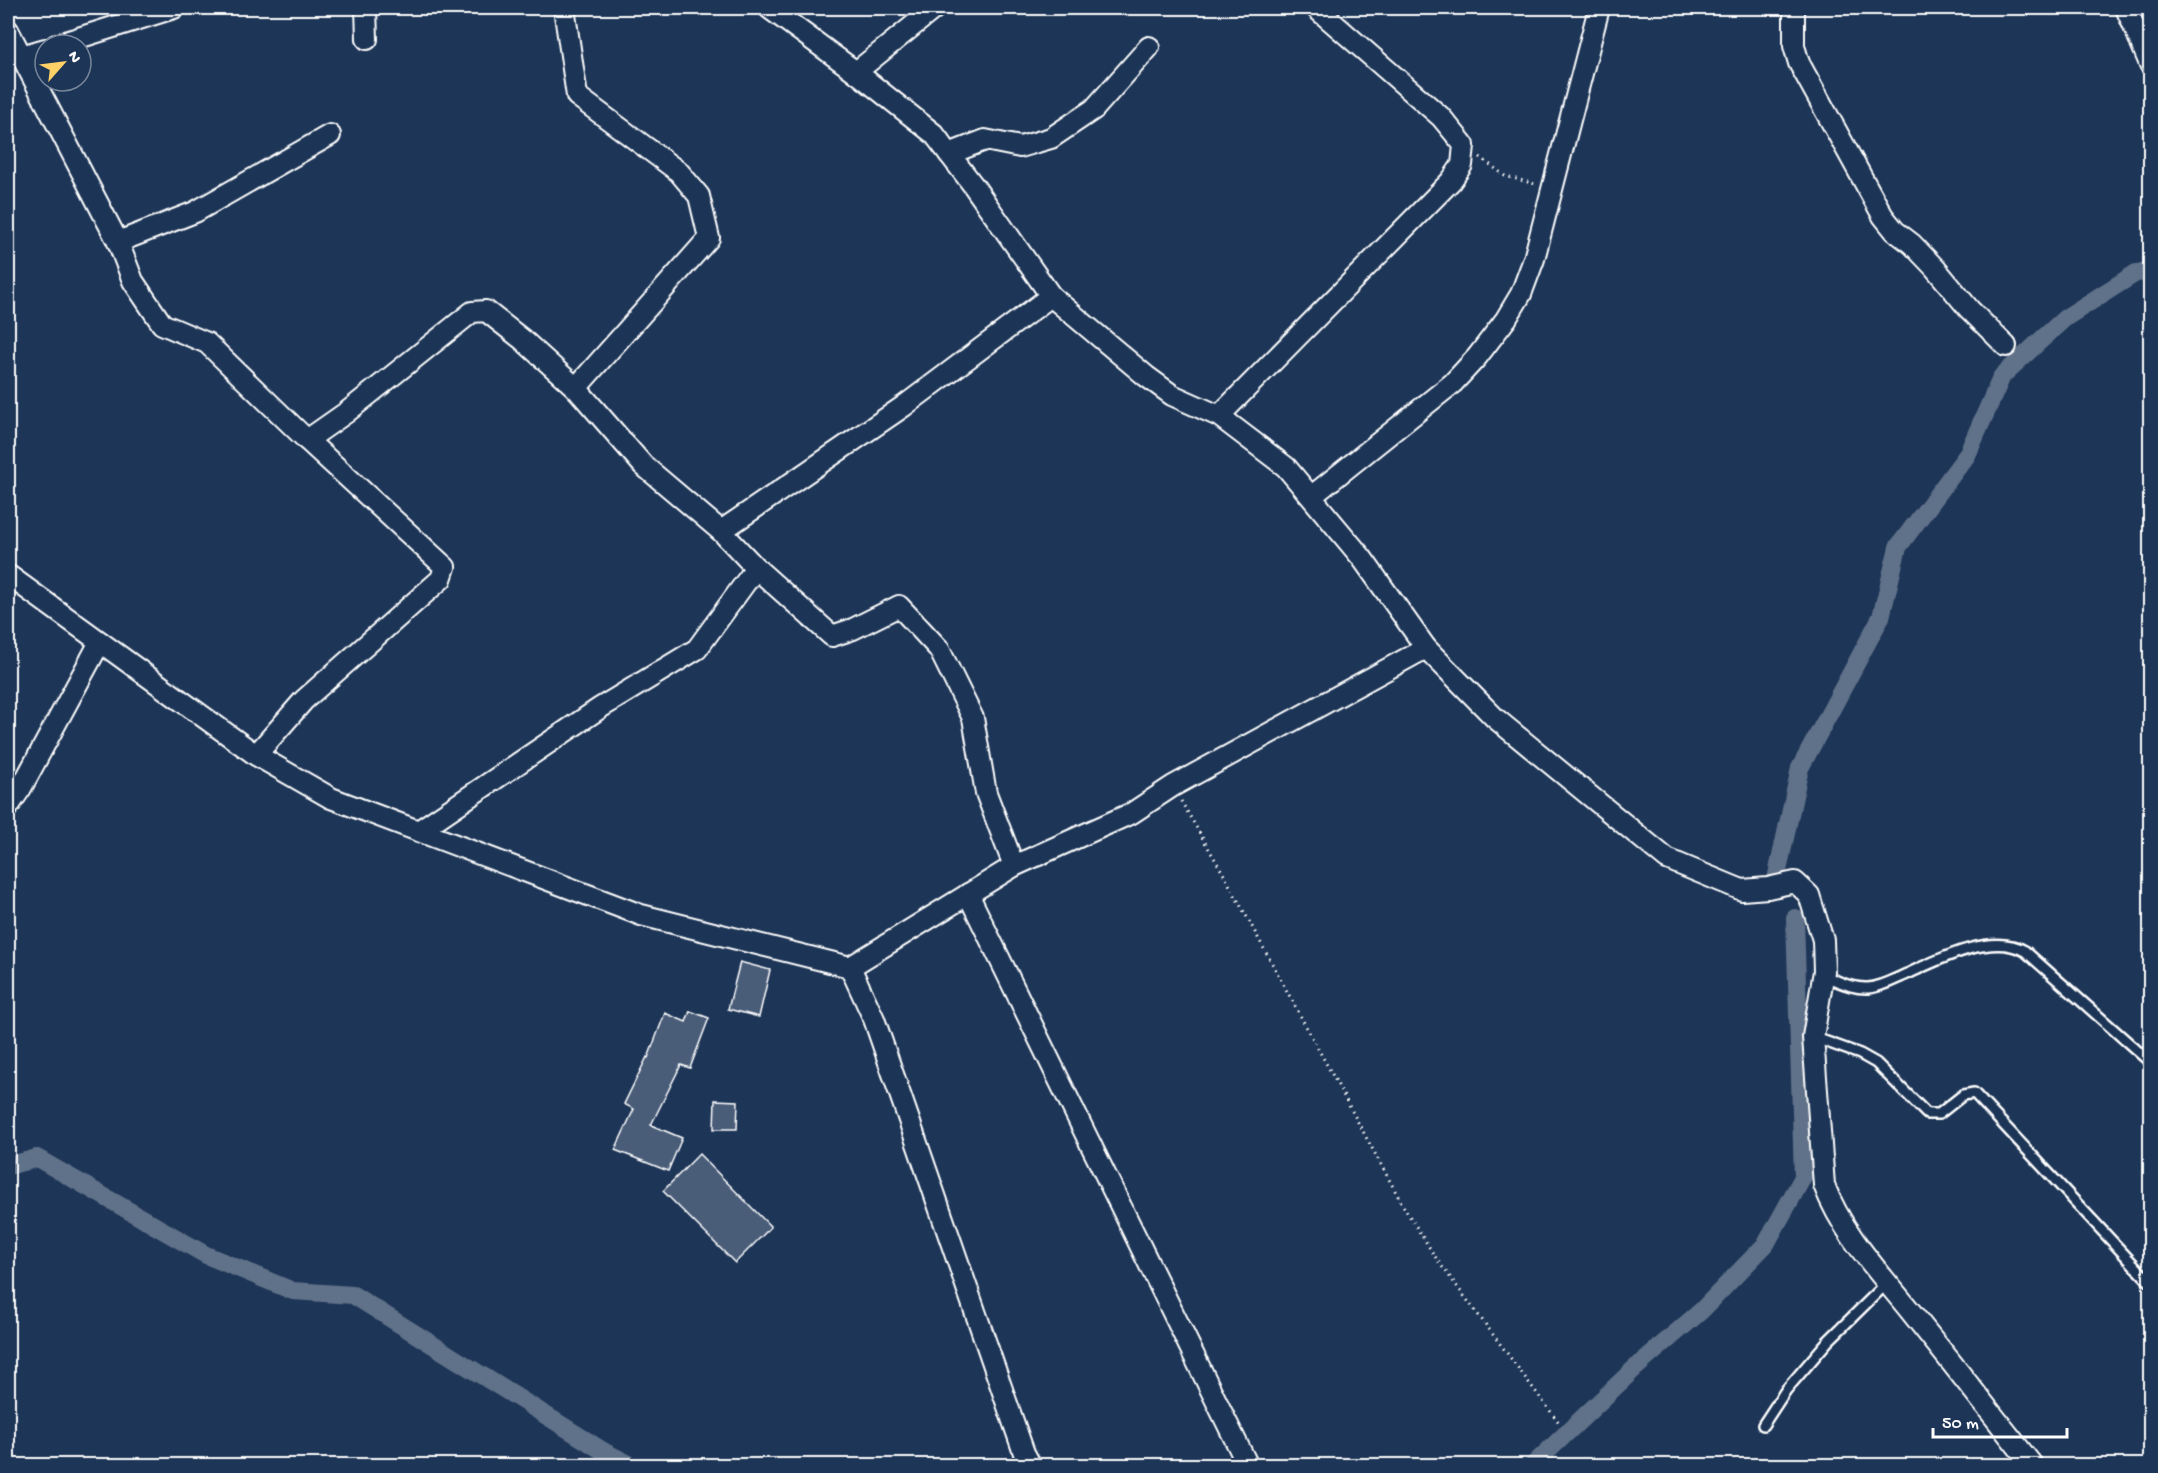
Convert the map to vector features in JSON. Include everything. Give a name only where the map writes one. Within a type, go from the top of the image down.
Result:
[{"type":"street","points":[[93,33],[174,8]]},
{"type":"street","points":[[366,8],[367,39]]},
{"type":"street","points":[[564,8],[577,96],[679,172],[699,196],[709,238],[576,388]]},
{"type":"street","points":[[769,8],[856,72],[934,134],[1051,296],[1172,395],[1219,416],[1286,467],[1362,558],[1426,648],[1495,718],[1667,859],[1742,890],[1768,888],[1795,882],[1809,895],[1823,940],[1824,976],[1813,1037],[1824,1185],[1833,1207],[1849,1233],[2033,1466]]},
{"type":"street","points":[[856,72],[934,8]]},
{"type":"street","points":[[1219,416],[1451,181],[1462,165],[1464,145],[1441,117],[1316,8]]},
{"type":"street","points":[[1312,496],[1453,383],[1506,320],[1521,294],[1534,259],[1599,8]]},
{"type":"street","points":[[1794,8],[1794,46],[1799,63],[1884,216],[1895,231],[1912,244],[1969,309],[2006,346]]},
{"type":"street","points":[[2126,8],[2151,64]]},
{"type":"street","points":[[8,30],[117,242],[133,281],[162,324],[207,343],[307,440],[445,567],[441,579],[304,700],[256,755]]},
{"type":"street","points":[[949,154],[985,140],[1020,147],[1051,138],[1094,109],[1149,47]]},
{"type":"street","points":[[21,56],[33,52]]},
{"type":"street","points":[[117,242],[195,212],[330,135]]},
{"type":"street","points":[[721,531],[904,406],[1051,296]]},
{"type":"street","points":[[307,440],[347,412],[471,312],[486,311],[523,340],[576,388],[644,465],[721,531],[756,568],[832,636],[899,606],[920,626],[939,649],[973,718],[986,793],[1014,866]]},
{"type":"street","points":[[420,830],[600,708],[697,649],[756,568]]},
{"type":"street","points":[[8,575],[256,755],[331,798],[641,915],[850,967],[1014,866],[1132,813],[1173,786],[1426,648]]},
{"type":"street","points":[[8,807],[21,788],[100,642]]},
{"type":"street","points":[[968,894],[1248,1466]]},
{"type":"street","points":[[850,967],[874,1019],[1024,1453],[1031,1466]]},
{"type":"lane","points":[[1824,976],[1853,987],[1868,988],[1882,985],[1948,955],[2005,944],[2015,945],[2025,951],[2151,1062]]},
{"type":"lane","points":[[1813,1037],[1860,1054],[1876,1063],[1928,1114],[1939,1114],[1963,1095],[1974,1093],[2151,1282]]},
{"type":"lane","points":[[1763,1425],[1786,1390],[1828,1341],[1887,1283]]},
{"type":"path","points":[[1464,145],[1505,176],[1552,188]]},
{"type":"path","points":[[1173,786],[1223,873],[1405,1209],[1438,1261],[1560,1424]]},
{"type":"building","points":[[740,962],[770,970],[759,1017],[728,1009]]},
{"type":"building","points":[[690,1011],[709,1018],[690,1068],[681,1065],[651,1125],[682,1138],[668,1171],[615,1150],[634,1109],[624,1104],[648,1058],[665,1013],[686,1022]]},
{"type":"building","points":[[715,1100],[738,1101],[737,1129],[714,1129]]},
{"type":"building","points":[[699,1154],[771,1227],[735,1263],[663,1191]]},
{"type":"waterway","points":[[1777,875],[1800,768],[1881,617],[1898,547],[1967,455],[2002,376],[2065,318],[2136,273],[2150,272]]},
{"type":"waterway","points":[[1532,1466],[1634,1369],[1701,1311],[1766,1244],[1803,1177],[1795,918]]},
{"type":"waterway","points":[[8,1166],[37,1158],[206,1255],[293,1291],[353,1295],[603,1451],[633,1466]]}]
